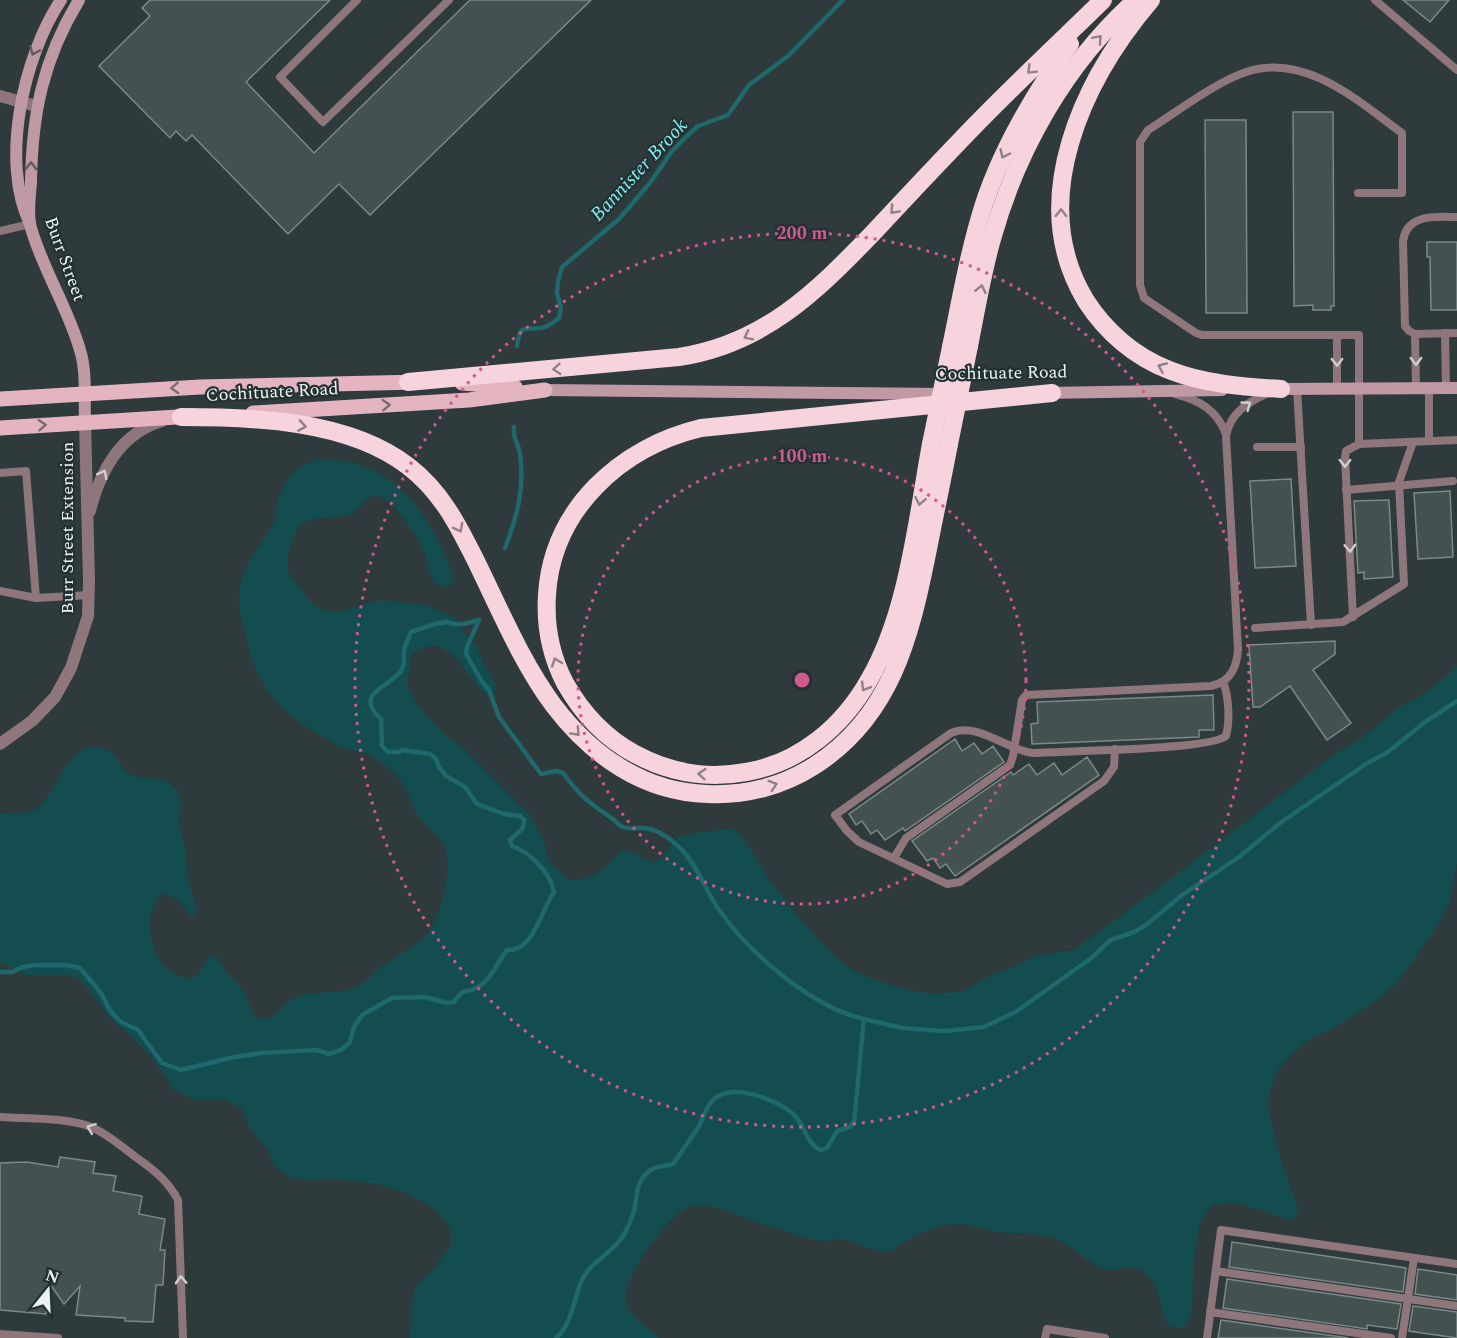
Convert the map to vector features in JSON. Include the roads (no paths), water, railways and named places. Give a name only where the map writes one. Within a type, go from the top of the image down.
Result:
[{"type":"highway","points":[[1052,393],[708,427],[666,438],[627,459],[595,485],[574,513],[558,543],[549,576],[546,612],[551,646],[563,679],[582,710],[606,734],[631,752],[669,769],[721,775],[753,771],[786,760],[818,741],[857,699],[870,678],[887,641],[940,444],[960,347],[976,228],[1003,157],[1022,119],[1045,80],[1104,0]]},
{"type":"highway","points":[[408,382],[692,356],[732,344],[766,327],[800,304],[831,276],[959,142],[1104,0]]},
{"type":"highway","points":[[960,347],[1008,192],[1045,112],[1074,69],[1107,29],[1136,0]]},
{"type":"highway","points":[[1150,0],[1131,23],[1107,59],[1089,93],[1074,133],[1063,174],[1061,197],[1062,232],[1070,266],[1084,297],[1097,316],[1120,341],[1138,354],[1168,370],[1187,376],[1225,384],[1289,389]]},
{"type":"highway","points":[[181,417],[250,420],[331,431],[367,442],[402,462],[425,480],[448,509],[536,679],[575,732],[602,756],[643,780],[674,790],[709,795],[758,790],[807,771],[840,747],[866,720],[899,661],[913,620],[940,444]]},
{"type":"main road","points":[[30,224],[19,207],[13,177],[12,139],[18,102],[28,64],[61,0]]},
{"type":"main road","name":"Burr Street","points":[[79,0],[55,45],[36,106],[31,153],[30,224],[81,350],[85,422]]},
{"type":"main road","name":"Cochituate Road","points":[[0,399],[226,386],[408,382],[464,383],[545,390],[906,394],[1451,388]]},
{"type":"main road","name":"Cochituate Road","points":[[0,428],[460,400],[545,390]]},
{"type":"street","points":[[0,96],[36,106]]},
{"type":"street","points":[[87,529],[96,488],[115,454],[143,428],[181,417]]},
{"type":"street","name":"Burr Street Extension","points":[[0,744],[32,721],[55,696],[71,668],[88,616],[85,422]]},
{"type":"lane","points":[[357,0],[280,77],[323,122],[448,0]]},
{"type":"lane","points":[[1375,0],[1457,70]]},
{"type":"lane","points":[[1358,193],[1402,193],[1402,133],[1341,89],[1319,78],[1297,71],[1264,69],[1234,77],[1148,130],[1140,142],[1140,285],[1142,296],[1146,301],[1199,334],[1359,335],[1359,444]]},
{"type":"lane","points":[[1457,217],[1423,218],[1405,232],[1403,241],[1404,323],[1407,329],[1415,334],[1457,333]]},
{"type":"lane","points":[[0,231],[30,224]]},
{"type":"lane","points":[[1445,333],[1451,388]]},
{"type":"lane","points":[[1415,334],[1416,388]]},
{"type":"lane","points":[[1337,335],[1337,388]]},
{"type":"lane","points":[[1429,388],[1429,441]]},
{"type":"lane","points":[[1226,436],[1232,419],[1242,408],[1259,397],[1289,389],[1301,447],[1311,626]]},
{"type":"lane","points":[[894,858],[906,838],[1010,765],[1022,700],[1030,694],[1211,686],[1223,682],[1233,672],[1238,649],[1226,436],[1218,418],[1208,407],[1179,394],[1158,391]]},
{"type":"lane","points":[[1353,617],[1345,454],[1348,449],[1359,444],[1457,440]]},
{"type":"lane","points":[[1255,628],[1339,624],[1404,584],[1399,477],[1413,442]]},
{"type":"lane","points":[[1257,447],[1301,447]]},
{"type":"lane","points":[[0,473],[26,471],[36,598]]},
{"type":"lane","points":[[1346,489],[1454,481]]},
{"type":"lane","points":[[0,591],[36,598],[88,595]]},
{"type":"lane","points":[[1115,749],[1114,767],[1104,781],[958,883],[947,884],[855,839],[835,815],[954,731],[996,737],[1033,753],[1115,749],[1185,746],[1224,738],[1228,729],[1226,692],[1223,682]]},
{"type":"lane","points":[[0,1117],[74,1122],[90,1127],[106,1135],[159,1174],[170,1185],[178,1200],[183,1338]]},
{"type":"lane","points":[[1207,1338],[1221,1230],[1457,1264]]},
{"type":"lane","points":[[1402,1338],[1414,1258]]},
{"type":"lane","points":[[1216,1271],[1457,1306]]},
{"type":"lane","points":[[1210,1312],[1391,1338]]},
{"type":"lane","points":[[1045,1338],[1047,1329],[1105,1338]]},
{"type":"lane","points":[[0,1334],[58,1338]]},
{"type":"waterway","name":"Bannister Brook","points":[[517,346],[521,331],[544,327],[559,318],[561,308],[557,293],[562,267],[619,219],[650,183],[672,151],[685,138],[698,126],[728,115],[749,85],[788,56],[843,0]]},
{"type":"waterway","name":"Bannister Brook","points":[[505,548],[521,491],[520,454],[514,427]]},
{"type":"waterway","name":"Bannister Brook","points":[[479,620],[466,654],[489,690],[499,717],[541,774],[556,771],[563,773],[585,799],[620,826],[652,830],[673,842],[692,863],[715,904],[765,961],[803,991],[844,1013],[864,1019],[854,1122],[850,1127],[837,1131],[827,1148],[820,1150],[811,1142],[797,1118],[776,1103],[741,1092],[720,1095],[712,1101],[699,1126],[673,1164],[655,1168],[641,1180],[634,1211],[625,1233],[619,1242],[586,1273],[566,1325],[556,1338]]},
{"type":"waterway","points":[[0,972],[12,972],[35,965],[65,965],[80,968],[101,993],[111,1012],[121,1022],[138,1030],[162,1063],[181,1070],[234,1057],[262,1053],[317,1050],[329,1054],[341,1050],[350,1042],[354,1027],[362,1015],[392,998],[425,997],[447,1003],[454,1002],[464,992],[477,988],[489,977],[507,950],[516,949],[530,937],[554,892],[552,885],[533,858],[512,846],[510,840],[523,828],[524,820],[520,816],[504,814],[477,804],[465,787],[446,776],[436,759],[430,754],[402,750],[388,752],[382,746],[381,719],[373,710],[370,702],[377,690],[398,675],[402,669],[405,648],[411,632],[435,624],[447,622],[464,624],[479,620]]},
{"type":"waterway","points":[[864,1019],[902,1028],[944,1031],[984,1027],[1017,1011],[1090,959],[1111,940],[1146,925],[1182,895],[1239,857],[1280,823],[1366,764],[1388,752],[1425,722],[1457,701]]}]
